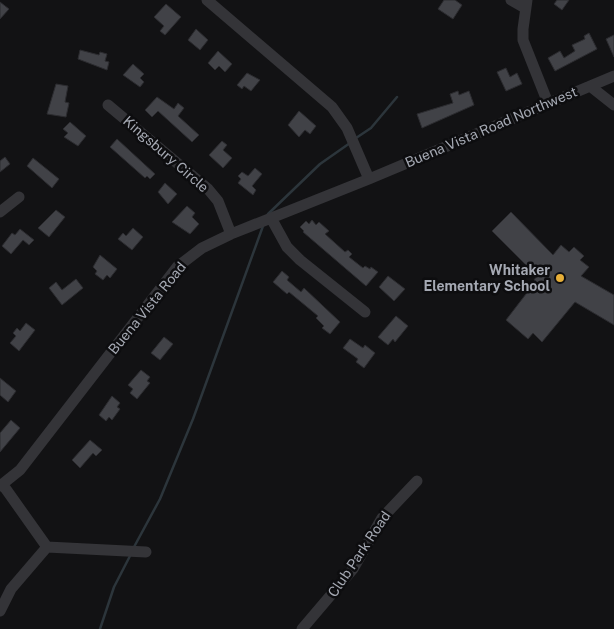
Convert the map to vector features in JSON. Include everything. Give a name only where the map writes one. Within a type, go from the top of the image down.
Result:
[{"type":"street","points":[[207,0],[332,107],[348,128],[369,179]]},
{"type":"street","points":[[511,0],[526,4],[524,40],[548,104]]},
{"type":"street","name":"Buena Vista Road Northwest","points":[[369,179],[614,76]]},
{"type":"street","points":[[590,86],[614,105]]},
{"type":"street","name":"Kingsbury Circle","points":[[108,105],[208,189],[218,201],[231,234]]},
{"type":"street","name":"Buena Vista Road","points":[[2,486],[20,470],[177,267],[202,248],[231,234],[369,179]]},
{"type":"street","points":[[0,212],[19,198]]},
{"type":"street","points":[[271,218],[288,247],[300,260],[365,312]]},
{"type":"street","name":"Club Park Road","points":[[302,629],[352,568],[382,518],[416,481]]},
{"type":"street","points":[[2,486],[47,547]]},
{"type":"street","points":[[47,547],[146,552]]},
{"type":"street","points":[[0,611],[11,589],[47,547]]},
{"type":"building","points":[[444,0],[455,0],[462,5],[453,19],[438,9]]},
{"type":"building","points":[[557,0],[569,0],[562,10],[554,4]]},
{"type":"building","points":[[0,2],[9,9],[0,19]]},
{"type":"building","points":[[166,4],[181,17],[165,35],[160,31],[164,26],[154,17]]},
{"type":"building","points":[[196,29],[208,40],[200,50],[188,40]]},
{"type":"building","points":[[589,33],[597,49],[555,71],[548,58],[560,51],[564,58],[575,51],[572,45],[585,39],[584,36]]},
{"type":"building","points":[[614,35],[614,57],[606,39]]},
{"type":"building","points":[[80,50],[99,55],[100,52],[107,54],[105,61],[109,62],[107,70],[78,59]]},
{"type":"building","points":[[218,51],[232,64],[225,72],[219,66],[215,70],[208,63]]},
{"type":"building","points":[[133,64],[144,74],[140,78],[144,82],[140,87],[123,75]]},
{"type":"building","points":[[506,68],[510,77],[517,73],[522,84],[506,91],[497,72]]},
{"type":"building","points":[[247,73],[260,80],[251,91],[244,86],[242,89],[237,85]]},
{"type":"building","points":[[56,84],[68,86],[65,102],[69,103],[66,117],[47,114]]},
{"type":"building","points":[[458,91],[459,95],[469,91],[474,105],[422,128],[417,114],[453,103],[450,94]]},
{"type":"building","points":[[157,97],[174,109],[178,103],[184,108],[178,116],[199,135],[192,142],[158,111],[152,117],[145,110]]},
{"type":"building","points":[[299,111],[316,126],[310,134],[305,130],[299,137],[288,125]]},
{"type":"building","points":[[70,122],[86,136],[78,146],[64,137],[68,133],[63,129]]},
{"type":"building","points":[[117,139],[155,174],[150,179],[147,176],[145,178],[110,147]]},
{"type":"building","points":[[222,141],[227,145],[223,150],[232,158],[223,168],[209,155]]},
{"type":"building","points":[[5,157],[10,164],[0,172],[0,161]]},
{"type":"building","points":[[33,158],[59,179],[52,188],[27,166]]},
{"type":"building","points":[[255,168],[262,174],[252,186],[256,190],[253,195],[238,183],[241,179],[238,176],[242,172],[248,176]]},
{"type":"building","points":[[165,183],[177,194],[168,204],[158,192]]},
{"type":"building","points":[[187,206],[195,213],[192,217],[199,224],[190,234],[172,222]]},
{"type":"building","points":[[56,210],[65,217],[49,237],[38,228]]},
{"type":"building","name":"Whitaker Elementary School","points":[[511,212],[553,255],[561,245],[569,252],[574,247],[584,256],[580,260],[589,267],[581,276],[614,295],[614,325],[575,302],[542,342],[533,333],[528,339],[506,320],[536,281],[534,280],[537,276],[492,231]]},
{"type":"building","points":[[312,220],[316,225],[319,222],[329,231],[325,234],[345,252],[348,250],[352,254],[349,257],[363,268],[365,266],[370,269],[371,267],[378,272],[366,286],[303,232],[300,227],[306,221],[309,224]]},
{"type":"building","points":[[133,228],[143,237],[132,250],[118,239],[123,233],[126,236]]},
{"type":"building","points":[[20,229],[34,240],[29,245],[23,240],[11,254],[2,246],[12,233],[15,235]]},
{"type":"building","points":[[100,255],[117,269],[110,278],[107,275],[103,280],[95,274],[97,271],[93,267]]},
{"type":"building","points":[[282,271],[289,277],[287,280],[301,292],[304,288],[340,322],[330,334],[322,328],[324,326],[316,318],[318,316],[289,292],[287,294],[273,282]]},
{"type":"building","points":[[388,276],[405,289],[394,301],[379,287]]},
{"type":"building","points":[[76,279],[83,288],[62,305],[49,288],[56,282],[62,290]]},
{"type":"building","points":[[396,316],[408,326],[395,342],[393,339],[388,345],[378,337]]},
{"type":"building","points":[[26,323],[35,330],[19,351],[10,343],[16,336],[13,333],[17,328],[20,331]]},
{"type":"building","points":[[164,337],[173,344],[160,360],[151,353]]},
{"type":"building","points":[[350,339],[363,348],[365,345],[375,353],[364,368],[356,362],[358,359],[343,348]]},
{"type":"building","points":[[141,370],[150,377],[147,381],[150,383],[137,399],[130,393],[133,389],[128,385]]},
{"type":"building","points":[[0,378],[16,391],[8,402],[0,395]]},
{"type":"building","points":[[112,396],[120,403],[117,407],[120,409],[112,420],[109,417],[106,421],[99,415]]},
{"type":"building","points":[[11,420],[20,428],[0,452],[0,433]]},
{"type":"building","points":[[90,440],[102,450],[96,456],[93,453],[80,468],[72,460]]},
{"type":"waterway","points":[[356,138],[371,128],[397,97]]},
{"type":"waterway","points":[[268,214],[320,164],[350,143]]},
{"type":"waterway","points":[[134,547],[160,499],[193,419],[263,226]]},
{"type":"waterway","points":[[100,629],[114,587],[131,554]]},
{"type":"place","name":"Whitaker Elementary School","points":[[560,278]]}]
